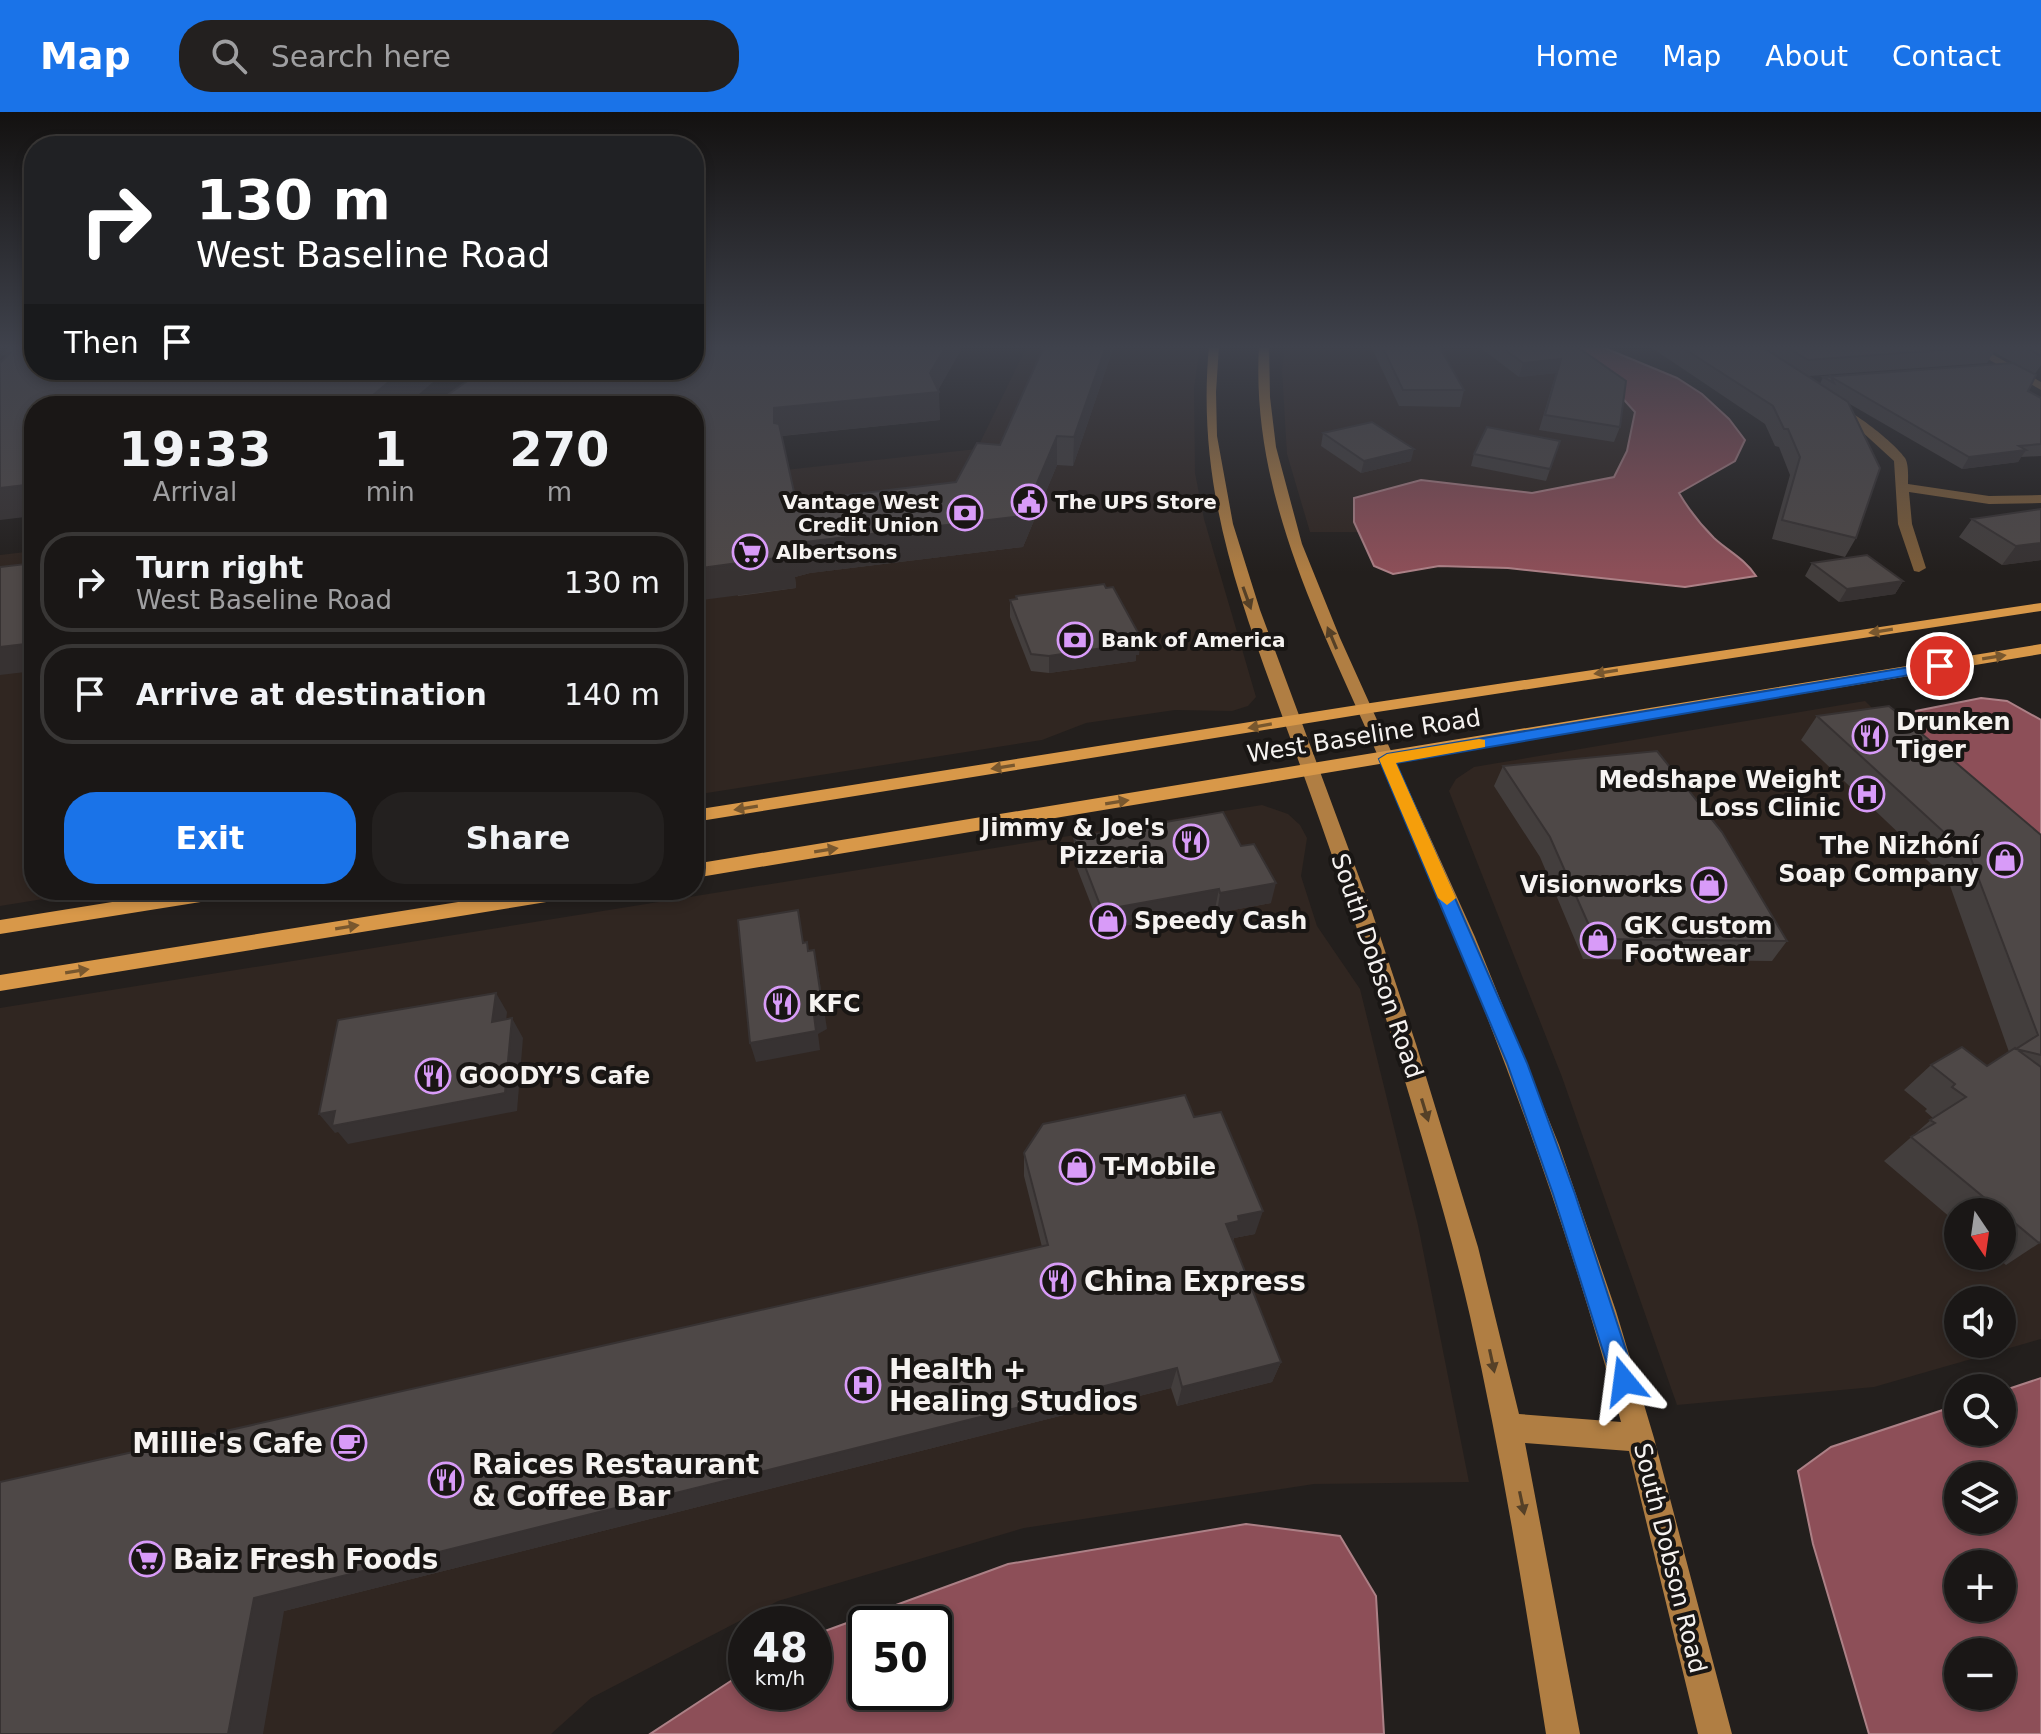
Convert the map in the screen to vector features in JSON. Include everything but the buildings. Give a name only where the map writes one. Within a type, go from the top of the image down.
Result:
[{"type":"main road","name":"South Dobson Road","points":[[1211,422],[1215,484],[1238,573],[1384,976],[1482,1314],[1526,1521],[1563,1734]]},
{"type":"main road","name":"South Dobson Road","points":[[1264,422],[1282,506],[1299,559],[1517,1063],[1564,1194],[1616,1352],[1666,1531],[1715,1734]]},
{"type":"main road","name":"West Baseline Road","points":[[704,814],[1292,720],[2041,607]]},
{"type":"main road","name":"West Baseline Road","points":[[704,869],[2041,649]]},
{"type":"main road","points":[[0,927],[169,900]]},
{"type":"main road","points":[[0,983],[515,900]]},
{"type":"main road","points":[[1506,1427],[1640,1438]]},
{"type":"street","points":[[1857,422],[1900,460],[1905,524],[1919,568]]},
{"type":"street","points":[[1903,487],[1989,500],[2041,499]]},
{"type":"shaded area","points":[[990,422],[1194,422],[1195,473],[1204,519],[1256,697],[1248,706],[1232,711],[1175,710],[1086,723],[1042,740],[704,793],[704,479],[977,449]]},
{"type":"shaded area","points":[[1285,422],[1633,422],[1627,451],[1614,477],[1532,493],[1461,484],[1354,522],[1358,532],[1310,532],[1287,454]]},
{"type":"shaded area","points":[[1633,422],[1731,422],[1745,440],[1735,461],[1679,493],[1709,533],[1756,576],[1685,587],[1508,568],[1439,566],[1393,574],[1374,566],[1354,522],[1354,498],[1421,480],[1532,493],[1614,477],[1627,451]]},
{"type":"shaded area","points":[[24,552],[24,900],[37,900],[0,906],[0,555]]},
{"type":"shaded area","points":[[1981,698],[2007,701],[2041,720],[2041,855],[1906,723],[1916,711]]},
{"type":"shaded area","points":[[1865,701],[2041,873],[2041,1339],[2016,1346],[2016,1286],[1944,1286],[1944,1358],[1975,1358],[1874,1387],[1677,1405],[1562,1077],[1449,791],[1456,779],[1474,767]]},
{"type":"shaded area","points":[[1262,805],[1288,814],[1300,825],[1307,838],[1301,876],[1317,926],[1360,989],[1418,1225],[1469,1482],[1314,1484],[1024,1528],[768,1606],[728,1606],[728,1627],[591,1698],[551,1734],[0,1734],[0,1008],[671,900],[704,900],[704,895]]},
{"type":"shaded area","points":[[2041,1378],[2041,1734],[1869,1734],[1813,1544],[1798,1471],[1831,1447],[1944,1410],[1944,1446],[2016,1446],[2016,1386]]},
{"type":"shaded area","points":[[1246,1524],[1340,1536],[1376,1596],[1384,1734],[650,1734],[728,1683],[728,1710],[832,1710],[832,1628],[848,1623],[848,1710],[952,1710],[952,1606],[893,1606],[1008,1564]]},
{"type":"slow traffic","points":[[1447,898],[1387,759],[1479,744]]},
{"type":"place","name":"The UPS Store","points":[[1029,502]]},
{"type":"place","name":"Vantage West Credit Union","points":[[965,513]]},
{"type":"place","name":"Albertsons","points":[[750,552]]},
{"type":"place","name":"Bank of America","points":[[1075,640]]},
{"type":"place","name":"Drunken Tiger","points":[[1870,736]]},
{"type":"place","name":"Medshape Weight Loss Clinic","points":[[1867,794]]},
{"type":"place","name":"Jimmy & Joe's Pizzeria","points":[[1191,842]]},
{"type":"place","name":"The Nizhóní Soap Company","points":[[2005,860]]},
{"type":"place","name":"Visionworks","points":[[1709,885]]},
{"type":"place","name":"Speedy Cash","points":[[1108,921]]},
{"type":"place","name":"GK Custom Footwear","points":[[1598,940]]},
{"type":"place","name":"KFC","points":[[782,1004]]},
{"type":"place","name":"GOODY’S Cafe","points":[[433,1076]]},
{"type":"place","name":"T-Mobile","points":[[1077,1167]]},
{"type":"place","name":"China Express","points":[[1058,1281]]},
{"type":"place","name":"Health + Healing Studios","points":[[863,1385]]},
{"type":"place","name":"Millie's Cafe","points":[[349,1443]]},
{"type":"place","name":"Raices Restaurant & Coffee Bar","points":[[446,1480]]},
{"type":"place","name":"Baiz Fresh Foods","points":[[147,1559]]},
{"type":"route","points":[[1624,1381],[1564,1194],[1517,1063],[1387,759],[1940,666]]}]
